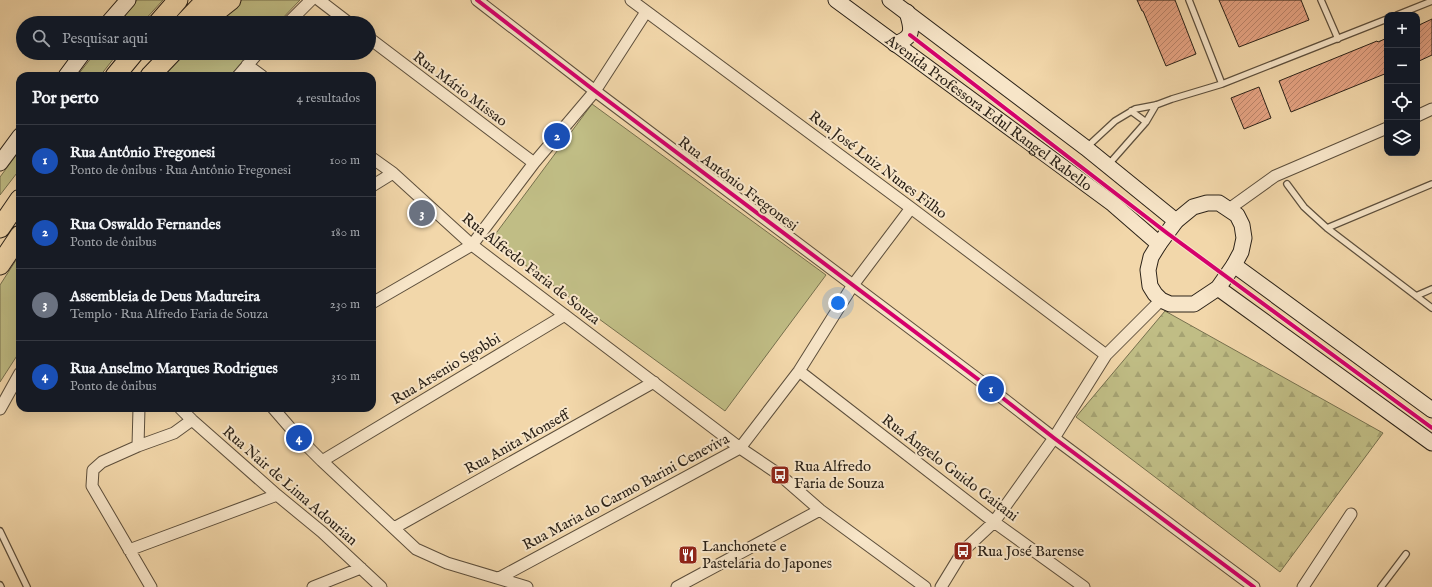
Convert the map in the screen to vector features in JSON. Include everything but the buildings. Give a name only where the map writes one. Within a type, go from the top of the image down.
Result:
[{"type":"highway","points":[[164,16],[178,0]]},
{"type":"highway","points":[[191,16],[206,0]]},
{"type":"highway","points":[[211,16],[231,0]]},
{"type":"highway","points":[[118,72],[128,60]]},
{"type":"highway","points":[[144,72],[154,60]]},
{"type":"highway","points":[[154,72],[165,60]]},
{"type":"highway","points":[[0,209],[16,189]]},
{"type":"highway","points":[[0,228],[16,205]]},
{"type":"highway","points":[[0,265],[16,241]]},
{"type":"main road","points":[[114,16],[128,0]]},
{"type":"main road","name":"Avenida Professora Edul Rangel Rabello","points":[[836,0],[1113,204],[1158,244]]},
{"type":"main road","name":"Avenida Professora Edul Rangel Rabello","points":[[890,0],[1086,148],[1176,221]]},
{"type":"main road","points":[[895,44],[910,35],[912,28],[907,12]]},
{"type":"main road","points":[[69,72],[78,60]]},
{"type":"main road","points":[[0,163],[16,141]]},
{"type":"main road","points":[[1207,203],[1219,203],[1237,215],[1242,225],[1244,238],[1241,252],[1234,265],[1218,288],[1194,304],[1170,304],[1161,300],[1150,286],[1148,270],[1151,257],[1158,244],[1176,221],[1193,207],[1207,203]]},
{"type":"main road","points":[[1234,265],[1432,410]]},
{"type":"main road","points":[[1218,288],[1432,443]]},
{"type":"street","points":[[295,16],[311,0]]},
{"type":"street","points":[[319,0],[340,16]]},
{"type":"street","name":"Rua Antônio Fregonesi","points":[[477,0],[1054,438],[1254,587]]},
{"type":"street","name":"Rua José Luiz Nunes Filho","points":[[631,0],[1106,355]]},
{"type":"street","points":[[376,301],[472,245],[534,163],[595,91],[646,12]]},
{"type":"street","name":"Rua Mário Missao","points":[[376,43],[534,163]]},
{"type":"street","points":[[241,72],[252,60]]},
{"type":"street","points":[[247,65],[257,72]]},
{"type":"street","points":[[1420,115],[1432,110]]},
{"type":"street","points":[[1229,209],[1275,176],[1384,129]]},
{"type":"street","name":"Rua Alfredo Faria de Souza","points":[[376,161],[393,173],[472,245],[740,448],[780,476],[820,510],[925,587]]},
{"type":"street","points":[[376,184],[393,173]]},
{"type":"street","name":"Rua Maria do Carmo Barini Ceneviva","points":[[498,578],[740,448],[799,371],[853,285],[911,208]]},
{"type":"street","points":[[941,587],[963,551],[994,522],[1054,438],[1106,355],[1161,300]]},
{"type":"street","name":"Rua Arsenio Sgobbi","points":[[322,461],[566,315]]},
{"type":"street","name":"Rua Ângelo Guido Gaitani","points":[[799,371],[994,522],[1084,587]]},
{"type":"street","points":[[0,409],[16,380]]},
{"type":"street","name":"Rua Anita Monseff","points":[[394,528],[654,382]]},
{"type":"street","points":[[138,446],[139,412]]},
{"type":"street","name":"Rua Nair de Lima Adourian","points":[[184,412],[277,495],[322,532],[381,587]]},
{"type":"street","points":[[276,412],[322,461],[416,549],[447,563],[527,587]]},
{"type":"street","points":[[151,587],[92,486],[94,470],[102,462],[138,446],[174,433],[192,420]]},
{"type":"street","points":[[129,550],[277,495]]},
{"type":"street","points":[[677,587],[820,510]]},
{"type":"street","points":[[1303,587],[1351,514]]},
{"type":"street","points":[[313,587],[361,568]]},
{"type":"lane","points":[[1189,0],[1222,84]]},
{"type":"lane","points":[[1321,0],[1338,39]]},
{"type":"lane","points":[[1404,12],[1432,1]]},
{"type":"lane","points":[[1086,148],[1115,120],[1135,109],[1156,105],[1222,84],[1384,20]]},
{"type":"lane","points":[[1108,166],[1146,122],[1156,105]]},
{"type":"lane","points":[[1131,111],[1146,122]]},
{"type":"lane","points":[[1287,184],[1304,207],[1328,228],[1432,308]]},
{"type":"lane","points":[[1328,228],[1432,184]]},
{"type":"lane","points":[[1416,296],[1432,289]]},
{"type":"lane","points":[[0,531],[27,587]]},
{"type":"lane","points":[[1381,587],[1406,554]]},
{"type":"green space","points":[[137,0],[163,0],[148,16],[124,16]]},
{"type":"green space","points":[[242,0],[300,0],[285,16],[221,16]]},
{"type":"green space","points":[[90,60],[113,60],[103,72],[80,72]]},
{"type":"green space","points":[[174,60],[244,60],[233,72],[163,72]]},
{"type":"green space","points":[[592,104],[826,275],[725,411],[491,240]]},
{"type":"green space","points":[[16,155],[16,174],[0,195],[0,177]]},
{"type":"green space","points":[[16,260],[16,357],[0,382],[0,285]]},
{"type":"green space","points":[[1165,311],[1383,433],[1280,572],[1076,417]]},
{"type":"cycle path","points":[[477,0],[1054,438],[1254,587]]},
{"type":"cycle path","points":[[910,35],[1167,233],[1432,428]]},
{"type":"place","name":"Rua Oswaldo Fernandes","points":[[557,136]]},
{"type":"place","name":"Assembleia de Deus Madureira","points":[[422,213]]},
{"type":"place","name":"Rua Antônio Fregonesi","points":[[991,389]]},
{"type":"place","name":"Rua Anselmo Marques Rodrigues","points":[[299,438]]},
{"type":"place","name":"Rua Alfredo Faria de Souza","points":[[780,475]]},
{"type":"place","name":"Rua José Barense","points":[[963,551]]},
{"type":"place","name":"Lanchonete e Pastelaria do Japones","points":[[688,555]]}]
